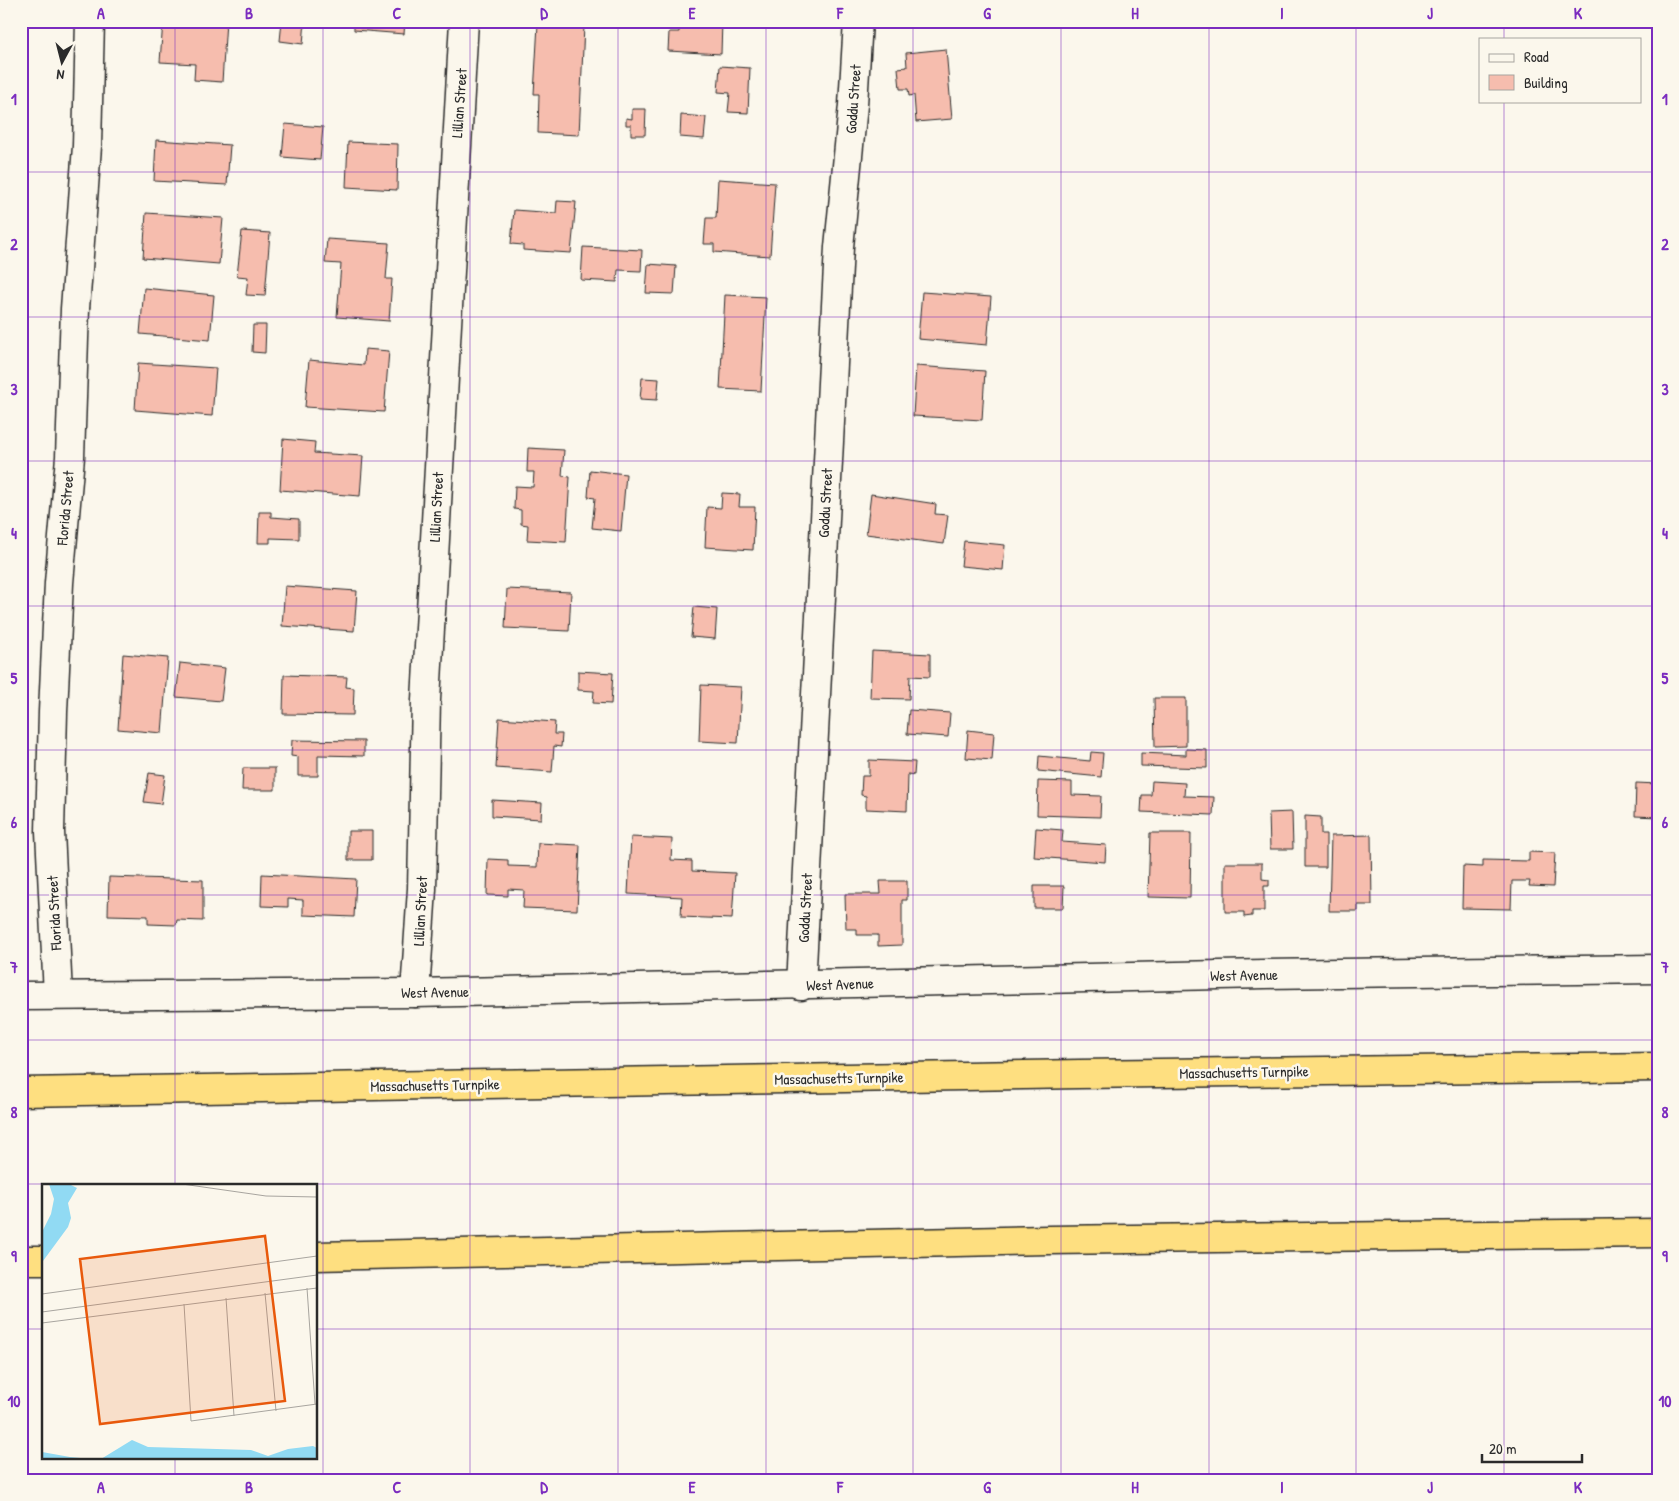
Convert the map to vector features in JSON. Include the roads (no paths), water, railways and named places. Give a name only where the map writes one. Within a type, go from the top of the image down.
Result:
[{"type":"highway","name":"Massachusetts Turnpike","points":[[21,1092],[1069,1074],[1658,1067]]},
{"type":"highway","points":[[318,1256],[1049,1240],[1658,1233]]},
{"type":"highway","points":[[21,1260],[42,1260]]},
{"type":"street","name":"Florida Street","points":[[58,995],[50,832],[53,712],[59,583],[70,457],[74,309],[87,146],[90,21]]},
{"type":"street","name":"Lillian Street","points":[[415,993],[422,888],[429,641],[464,21]]},
{"type":"street","name":"Goddu Street","points":[[801,986],[839,248],[853,105],[858,21]]},
{"type":"street","name":"West Avenue","points":[[21,996],[415,993],[801,986],[1264,974],[1658,969]]}]
